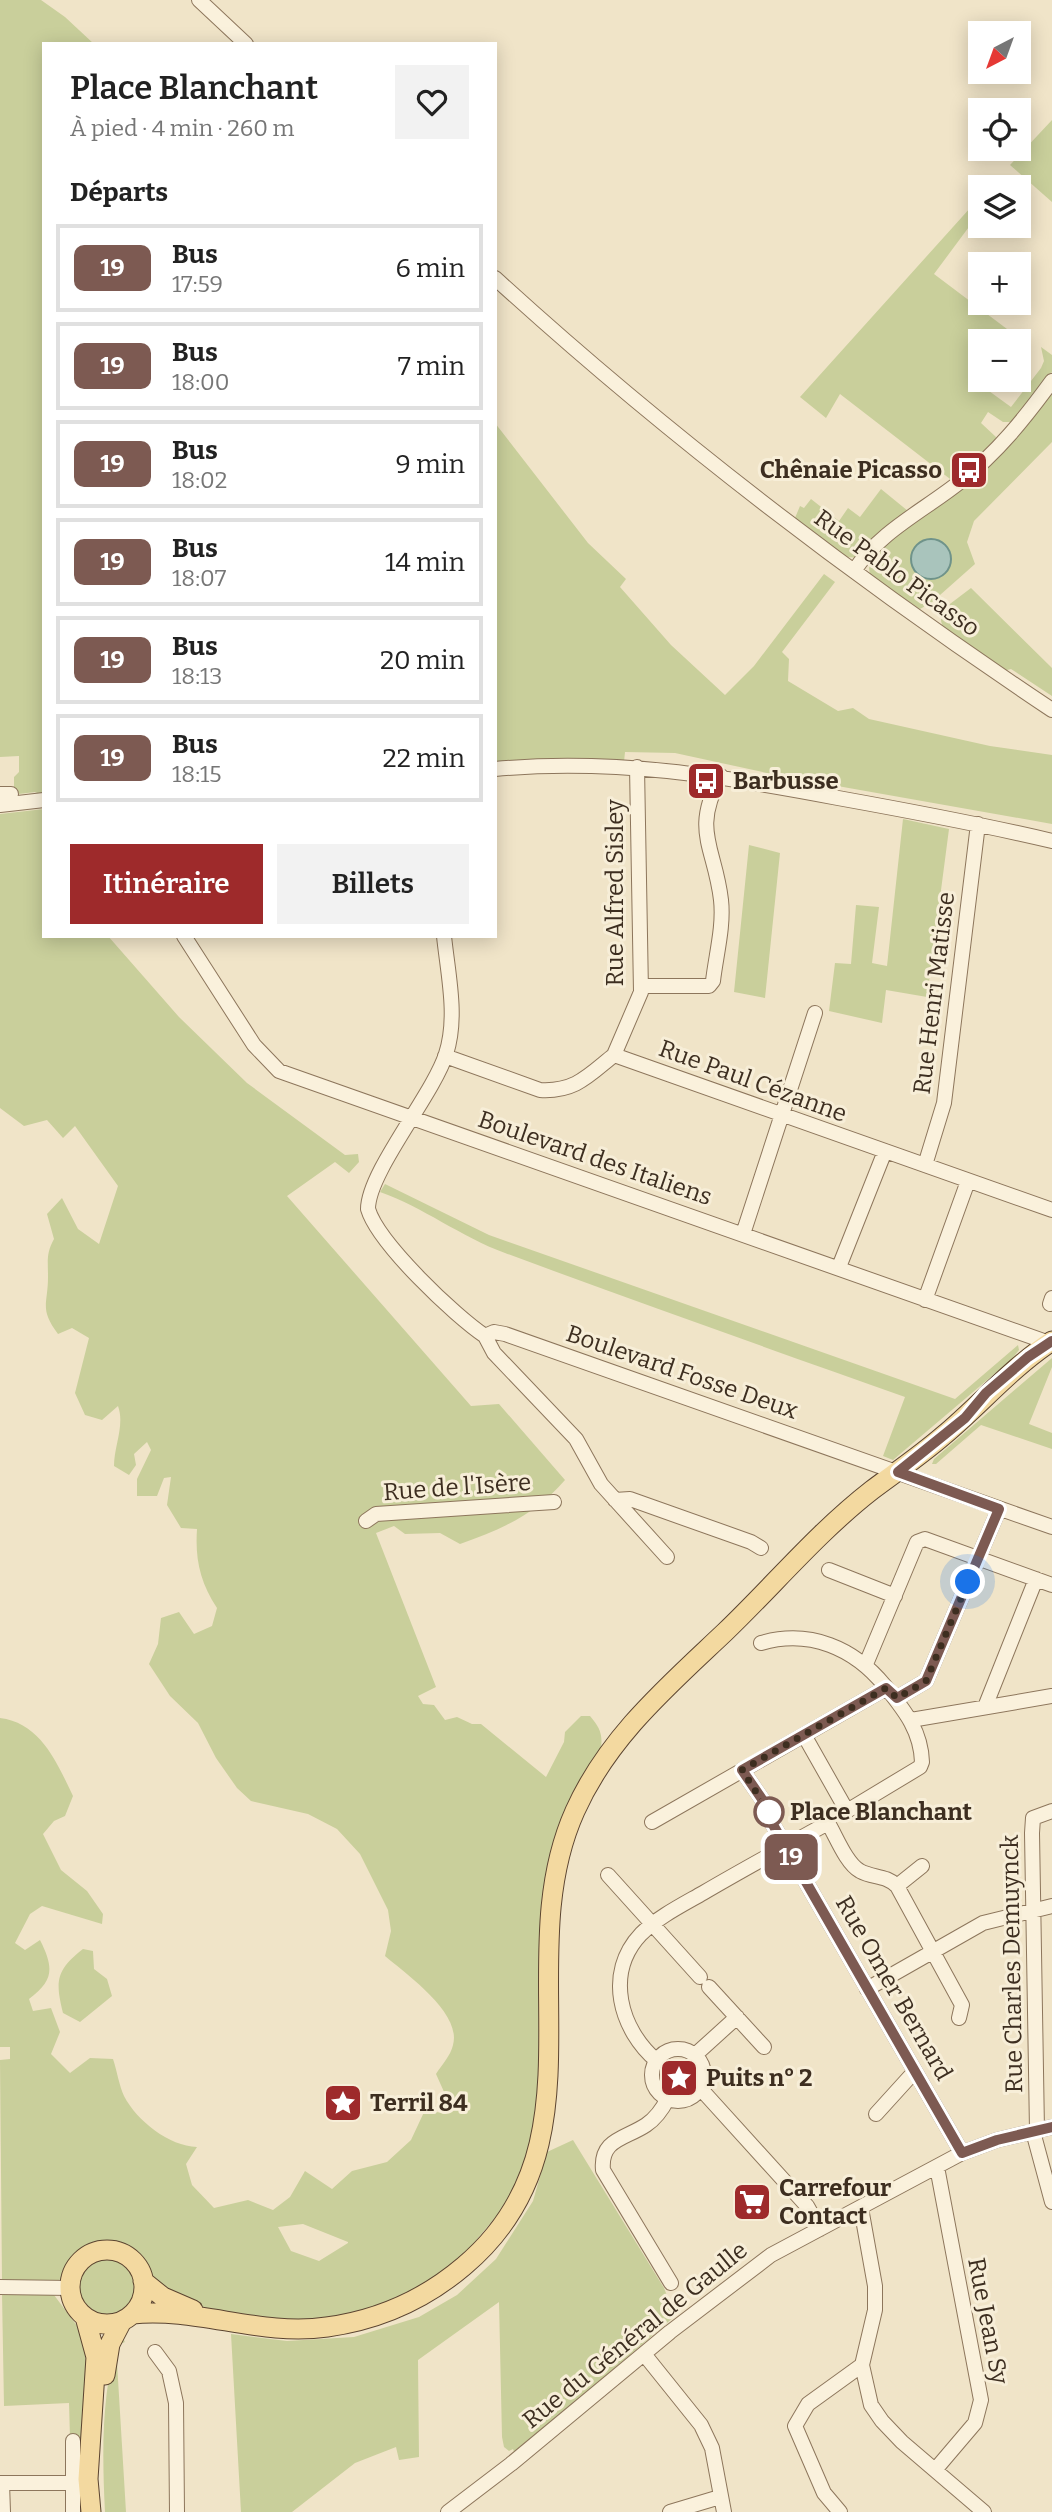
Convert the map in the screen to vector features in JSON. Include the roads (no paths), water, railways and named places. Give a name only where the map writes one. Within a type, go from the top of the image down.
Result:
[{"type":"main road","points":[[85,2317],[107,2325],[158,2312],[210,2317],[276,2329],[324,2328],[372,2317],[417,2299],[456,2273],[486,2245],[519,2197],[537,2153],[549,2086],[547,1940],[551,1905],[566,1833],[593,1776],[614,1745],[653,1700],[790,1565],[871,1491],[965,1418],[986,1393],[1028,1357],[1051,1342]]},
{"type":"main road","points":[[91,2512],[89,2458],[96,2357],[85,2317],[74,2304],[69,2288],[73,2273],[82,2260],[103,2250],[118,2252],[132,2260],[143,2281],[163,2297],[210,2317]]},
{"type":"main road","points":[[101,2512],[106,2367],[110,2344],[142,2299],[143,2281]]},
{"type":"street","points":[[200,0],[244,42]]},
{"type":"street","name":"Rue Pablo Picasso","points":[[497,280],[692,449],[854,571],[1052,710]]},
{"type":"street","points":[[854,571],[896,526],[976,469],[1021,422],[1052,381]]},
{"type":"street","points":[[497,769],[566,763],[722,776],[978,824],[1052,841]]},
{"type":"street","name":"Rue Alfred Sisley","points":[[614,1055],[641,986],[637,767]]},
{"type":"street","points":[[641,986],[709,986],[713,981],[721,903],[714,859],[705,836],[710,797],[722,776]]},
{"type":"street","points":[[0,805],[42,800]]},
{"type":"street","name":"Rue Henri Matisse","points":[[925,1165],[944,1103],[978,824]]},
{"type":"street","name":"Boulevard des Italiens","points":[[185,938],[254,1045],[279,1071],[839,1267],[925,1300],[1051,1342]]},
{"type":"street","points":[[444,938],[452,1032],[445,1056],[375,1185],[369,1209],[381,1235],[465,1322],[485,1336],[494,1353],[576,1440],[599,1481],[667,1557]]},
{"type":"street","points":[[743,1234],[815,1013]]},
{"type":"street","points":[[445,1056],[540,1090],[554,1091],[567,1089],[581,1082],[614,1055]]},
{"type":"street","name":"Rue Paul Cézanne","points":[[614,1055],[782,1117],[1052,1210]]},
{"type":"street","points":[[839,1267],[885,1151]]},
{"type":"street","points":[[925,1300],[968,1181]]},
{"type":"street","name":"Boulevard Fosse Deux","points":[[485,1336],[494,1332],[505,1334],[1052,1527]]},
{"type":"street","points":[[615,1500],[629,1499],[751,1542],[761,1548]]},
{"type":"street","name":"Rue de l'Isère","points":[[366,1521],[376,1514],[554,1502]]},
{"type":"street","points":[[652,1822],[804,1735],[892,1693],[926,1681],[999,1509]]},
{"type":"street","points":[[866,1664],[917,1542],[925,1539],[1052,1585]]},
{"type":"street","points":[[829,1570],[895,1596]]},
{"type":"street","points":[[985,1707],[1037,1579]]},
{"type":"street","points":[[761,1643],[778,1638],[822,1642],[842,1648],[866,1664],[892,1693],[911,1720],[921,1748],[921,1765],[847,1811],[804,1735]]},
{"type":"street","points":[[911,1720],[1052,1696]]},
{"type":"street","name":"Rue Omer Bernard","points":[[742,1770],[766,1805],[785,1847],[962,2153]]},
{"type":"street","name":"Rue Charles Demuynck","points":[[1052,1811],[1033,1818],[1032,1910],[1041,2132],[1052,2202]]},
{"type":"street","points":[[657,2061],[629,2030],[620,1990],[623,1968],[633,1945],[654,1924],[725,1880],[828,1823],[854,1867],[861,1872],[886,1877],[897,1886],[962,2005],[959,2018]]},
{"type":"street","points":[[897,1886],[922,1866]]},
{"type":"street","points":[[608,1875],[764,2047]]},
{"type":"street","points":[[867,1989],[984,1923],[1052,1906]]},
{"type":"street","points":[[695,2056],[737,2017]]},
{"type":"street","points":[[677,2049],[695,2056],[704,2070],[700,2088],[686,2100],[668,2098],[658,2091],[653,2079],[657,2061],[665,2053],[677,2049]]},
{"type":"street","points":[[876,2114],[915,2071]]},
{"type":"street","points":[[700,2088],[807,2206],[820,2230]]},
{"type":"street","points":[[668,2098],[647,2124],[609,2143],[602,2157],[603,2169],[671,2283]]},
{"type":"street","name":"Rue du Général de Gaulle","points":[[448,2512],[514,2462],[747,2271],[962,2153],[1041,2132]]},
{"type":"street","name":"Rue Jean Sy","points":[[935,2470],[975,2423],[981,2400],[937,2167]]},
{"type":"street","points":[[860,2208],[875,2286],[875,2310],[862,2365],[871,2405],[882,2421],[976,2510]]},
{"type":"street","points":[[0,2287],[69,2288]]},
{"type":"street","points":[[155,2352],[169,2371],[176,2403],[177,2512]]},
{"type":"street","points":[[644,2354],[701,2425],[712,2448],[724,2512]]},
{"type":"street","points":[[840,2512],[824,2493],[795,2426],[808,2404],[862,2365]]},
{"type":"street","points":[[73,2441],[73,2512]]},
{"type":"street","points":[[3,2512],[1,2483],[73,2483]]},
{"type":"street","points":[[670,2512],[720,2497]]},
{"type":"water","points":[[931,539],[945,545],[951,559],[945,573],[931,579],[917,573],[911,559],[917,545]]},
{"type":"place","name":"Chênaie Picasso","points":[[969,470]]},
{"type":"place","name":"Barbusse","points":[[706,781]]},
{"type":"place","name":"Place Blanchant","points":[[769,1812]]},
{"type":"place","name":"Puits n° 2","points":[[679,2078]]},
{"type":"place","name":"Terril 84","points":[[343,2103]]},
{"type":"place","name":"Carrefour Contact","points":[[752,2202]]}]
